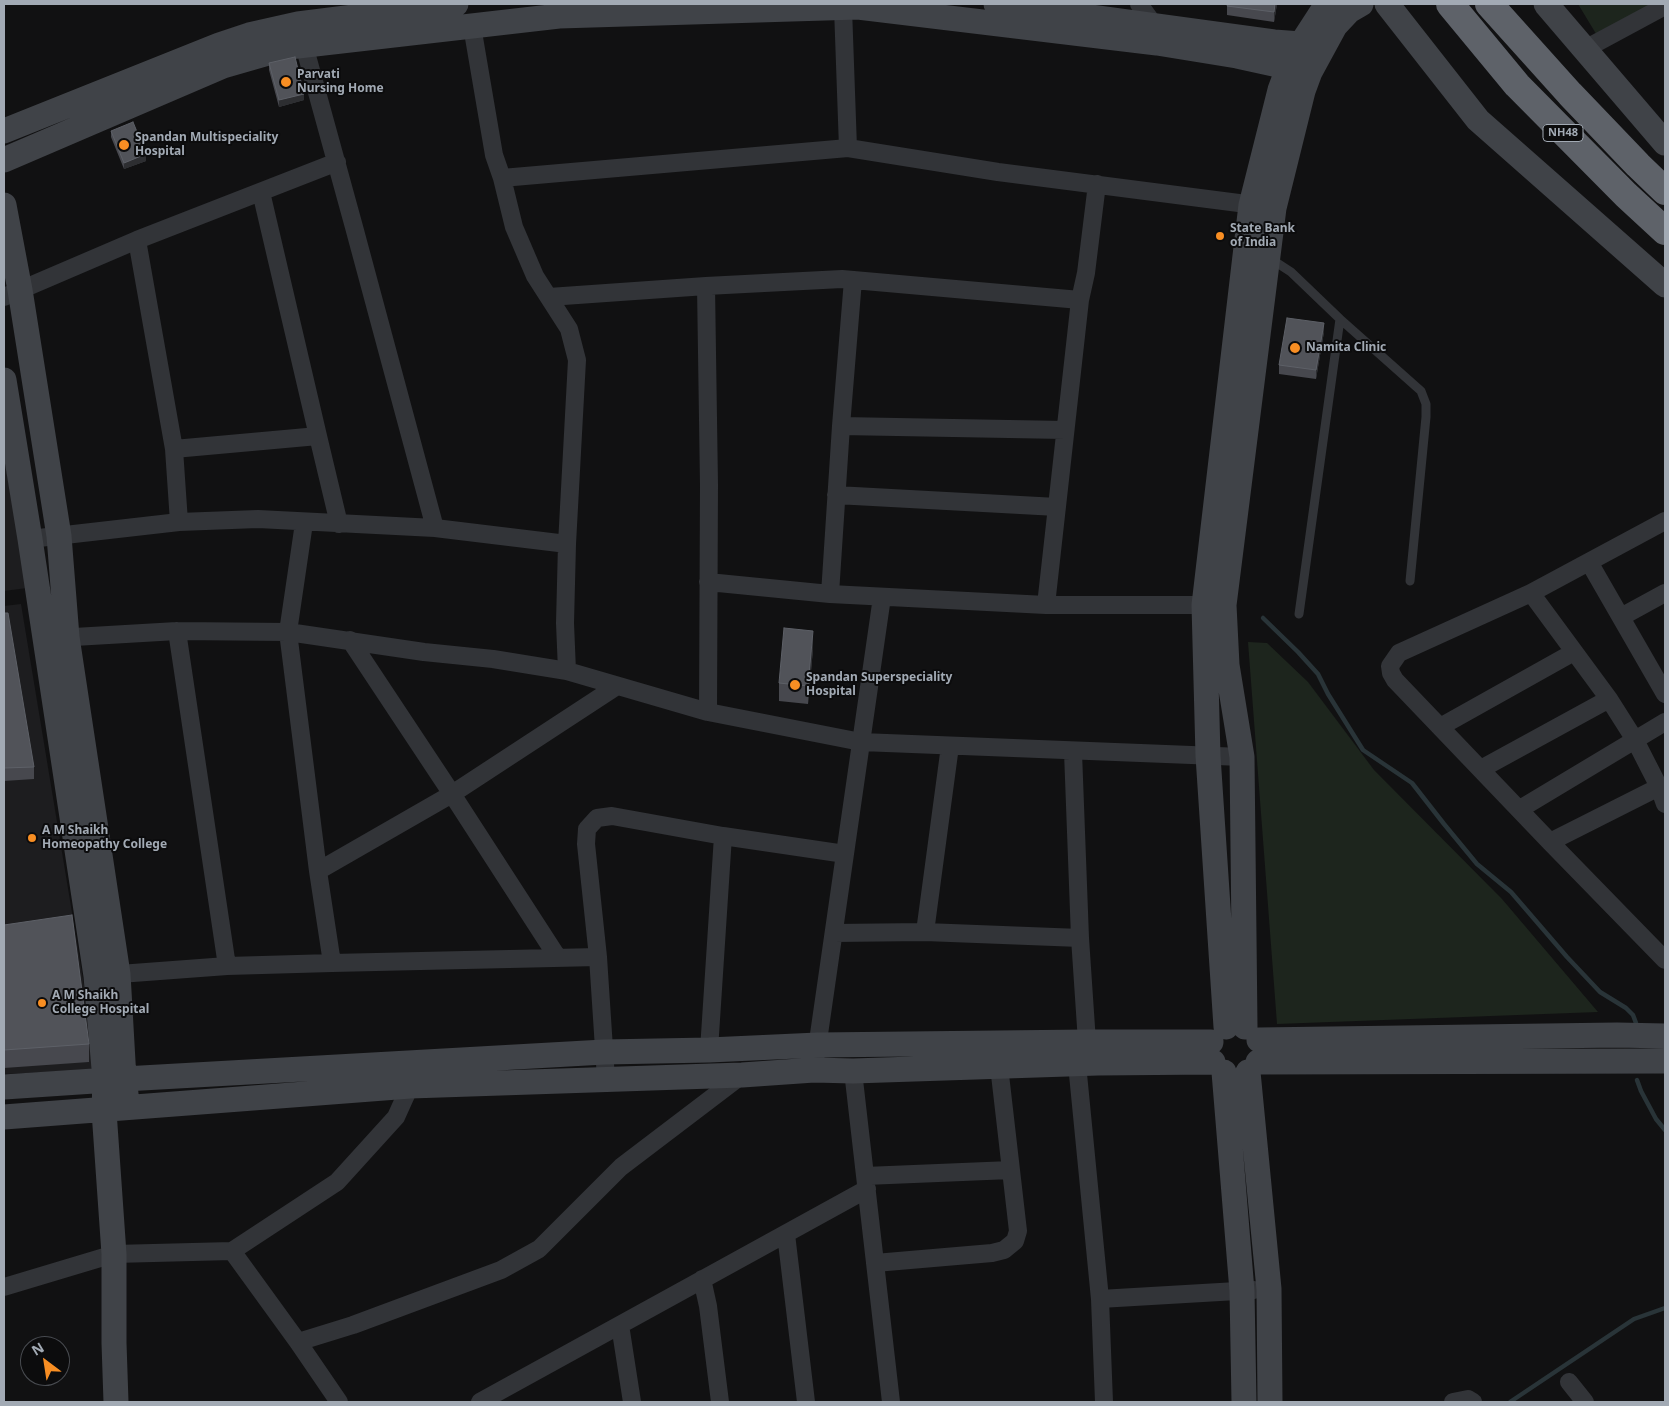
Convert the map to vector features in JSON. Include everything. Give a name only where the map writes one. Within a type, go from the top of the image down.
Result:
[{"type":"highway","name":"NH48","points":[[1450,4],[1517,85],[1626,195],[1665,231]]},
{"type":"highway","name":"NH48","points":[[1491,6],[1577,102],[1665,190]]},
{"type":"street","points":[[4,131],[219,45],[249,35],[298,24],[456,4]]},
{"type":"street","points":[[996,4],[1311,47],[1349,12],[1361,4]]},
{"type":"street","points":[[1139,4],[1155,26]]},
{"type":"street","points":[[1270,1402],[1269,1289],[1235,1050],[1208,756],[1214,605],[1263,206],[1280,90],[1300,69],[1311,47],[1327,4]]},
{"type":"street","points":[[1386,4],[1478,120],[1665,285]]},
{"type":"street","points":[[1546,4],[1665,143]]},
{"type":"street","points":[[1585,49],[1665,6]]},
{"type":"street","points":[[4,160],[223,66],[281,49],[559,16],[672,8],[858,8],[1157,43],[1237,56],[1300,69]]},
{"type":"street","points":[[843,8],[848,148]]},
{"type":"street","points":[[472,26],[494,155],[502,178],[514,227],[536,276],[569,329],[577,360],[567,544],[565,623],[567,671]]},
{"type":"street","points":[[304,45],[435,528]]},
{"type":"street","points":[[502,178],[848,148],[998,172],[1263,206]]},
{"type":"street","points":[[12,294],[137,240],[336,162]]},
{"type":"street","points":[[1046,605],[1080,300],[1086,273],[1096,184]]},
{"type":"street","points":[[261,192],[339,524]]},
{"type":"street","points":[[4,205],[12,294],[58,536],[56,638]]},
{"type":"street","points":[[1244,1402],[1235,1050],[1242,757],[1227,665],[1214,605],[1268,257],[1263,206]]},
{"type":"street","points":[[137,240],[174,449],[178,522]]},
{"type":"street","points":[[548,297],[842,279],[1080,300]]},
{"type":"street","points":[[830,594],[853,280]]},
{"type":"street","points":[[706,286],[709,485],[708,712]]},
{"type":"street","points":[[4,380],[30,539],[56,638],[107,975],[116,1109],[114,1254],[116,1402]]},
{"type":"street","points":[[841,426],[1065,430]]},
{"type":"street","points":[[174,449],[318,436]]},
{"type":"street","points":[[836,495],[1057,507]]},
{"type":"street","points":[[30,539],[178,522],[258,519],[304,523],[435,528],[567,544]]},
{"type":"street","points":[[1665,521],[1531,593],[1399,653],[1390,666],[1395,680],[1665,960]]},
{"type":"street","points":[[304,523],[288,632],[318,870],[332,962]]},
{"type":"street","points":[[1589,562],[1621,617],[1659,670],[1665,694]]},
{"type":"street","points":[[708,582],[830,594],[1046,605],[1214,605]]},
{"type":"street","points":[[1531,593],[1609,699],[1634,740],[1659,787],[1665,804]]},
{"type":"street","points":[[1621,617],[1665,593]]},
{"type":"street","points":[[814,1070],[882,596]]},
{"type":"street","points":[[56,638],[178,631],[288,632],[424,652],[493,659],[567,671],[708,712],[861,742],[1073,752],[1242,757]]},
{"type":"street","points":[[178,631],[227,966]]},
{"type":"street","points":[[350,640],[558,958]]},
{"type":"street","points":[[1440,727],[1574,652]]},
{"type":"street","points":[[318,870],[452,794],[617,686]]},
{"type":"street","points":[[1481,769],[1609,699]]},
{"type":"street","points":[[1520,809],[1665,722]]},
{"type":"street","points":[[925,932],[950,746]]},
{"type":"street","points":[[1073,752],[1080,938],[1087,1042]]},
{"type":"street","points":[[1550,842],[1659,787]]},
{"type":"street","points":[[606,1079],[598,957],[586,844],[586,829],[596,818],[612,816],[723,836],[845,854]]},
{"type":"street","points":[[709,1050],[723,836]]},
{"type":"street","points":[[834,933],[925,932],[1080,938]]},
{"type":"street","points":[[107,975],[227,966],[332,962],[598,957]]},
{"type":"street","points":[[1638,1035],[1638,1061]]},
{"type":"street","points":[[4,1117],[410,1086],[742,1075],[814,1070],[853,1071],[1077,1064],[1235,1050],[1638,1035],[1665,1036]]},
{"type":"street","points":[[4,1088],[604,1052],[818,1045],[1087,1042],[1235,1050],[1665,1061]]},
{"type":"street","points":[[1077,1064],[1100,1299],[1104,1402]]},
{"type":"street","points":[[875,1263],[992,1253],[1004,1250],[1015,1241],[1018,1231],[999,1066]]},
{"type":"street","points":[[853,1071],[891,1402]]},
{"type":"street","points":[[298,1342],[353,1326],[501,1270],[539,1249],[621,1168],[742,1075]]},
{"type":"street","points":[[4,1287],[114,1254],[232,1251],[337,1182],[396,1116],[410,1086]]},
{"type":"street","points":[[480,1402],[786,1234],[866,1183],[1011,1170]]},
{"type":"street","points":[[786,1234],[806,1402]]},
{"type":"street","points":[[232,1251],[339,1402]]},
{"type":"street","points":[[702,1280],[720,1402]]},
{"type":"street","points":[[1100,1299],[1269,1289]]},
{"type":"street","points":[[620,1325],[632,1402]]},
{"type":"street","points":[[1569,1382],[1585,1402]]},
{"type":"street","points":[[1453,1402],[1468,1399],[1473,1402]]},
{"type":"lane","points":[[1268,257],[1291,272],[1340,319],[1421,391],[1426,404],[1410,581]]},
{"type":"lane","points":[[1299,614],[1340,319]]},
{"type":"shaded area","points":[[1578,4],[1665,4],[1598,37]]},
{"type":"shaded area","points":[[4,456],[27,588],[4,591]]},
{"type":"shaded area","name":"A M Shaikh Homeopathy College","points":[[21,604],[98,1070],[4,1074],[4,606]]},
{"type":"shaded area","points":[[1248,642],[1267,643],[1308,682],[1374,770],[1502,899],[1598,1012],[1277,1024]]},
{"type":"building","points":[[1228,4],[1275,4],[1274,12],[1227,6]]},
{"type":"building","points":[[295,57],[304,94],[279,100],[269,63]]},
{"type":"building","points":[[133,122],[146,154],[124,163],[111,131]]},
{"type":"building","points":[[1287,318],[1324,323],[1316,370],[1279,365]]},
{"type":"building","points":[[4,613],[8,613],[34,767],[4,768]]},
{"type":"building","points":[[784,628],[813,631],[808,686],[779,683]]},
{"type":"building","name":"A M Shaikh College Hospital","points":[[72,915],[89,1044],[4,1050],[4,925]]},
{"type":"waterway","points":[[1263,618],[1318,674],[1328,694],[1363,750],[1412,783],[1477,864],[1511,892],[1600,992],[1626,1008],[1633,1015],[1636,1023]]},
{"type":"waterway","points":[[1637,1080],[1656,1119],[1665,1130]]},
{"type":"waterway","points":[[1510,1402],[1634,1319],[1665,1308]]},
{"type":"place","name":"Parvati Nursing Home","points":[[286,82]]},
{"type":"place","name":"Spandan Multispeciality Hospital","points":[[124,145]]},
{"type":"place","name":"State Bank of India","points":[[1220,236]]},
{"type":"place","name":"Namita Clinic","points":[[1295,348]]},
{"type":"place","name":"Spandan Superspeciality Hospital","points":[[795,685]]},
{"type":"place","name":"A M Shaikh Homeopathy College","points":[[32,838]]},
{"type":"place","name":"A M Shaikh College Hospital","points":[[42,1003]]}]
